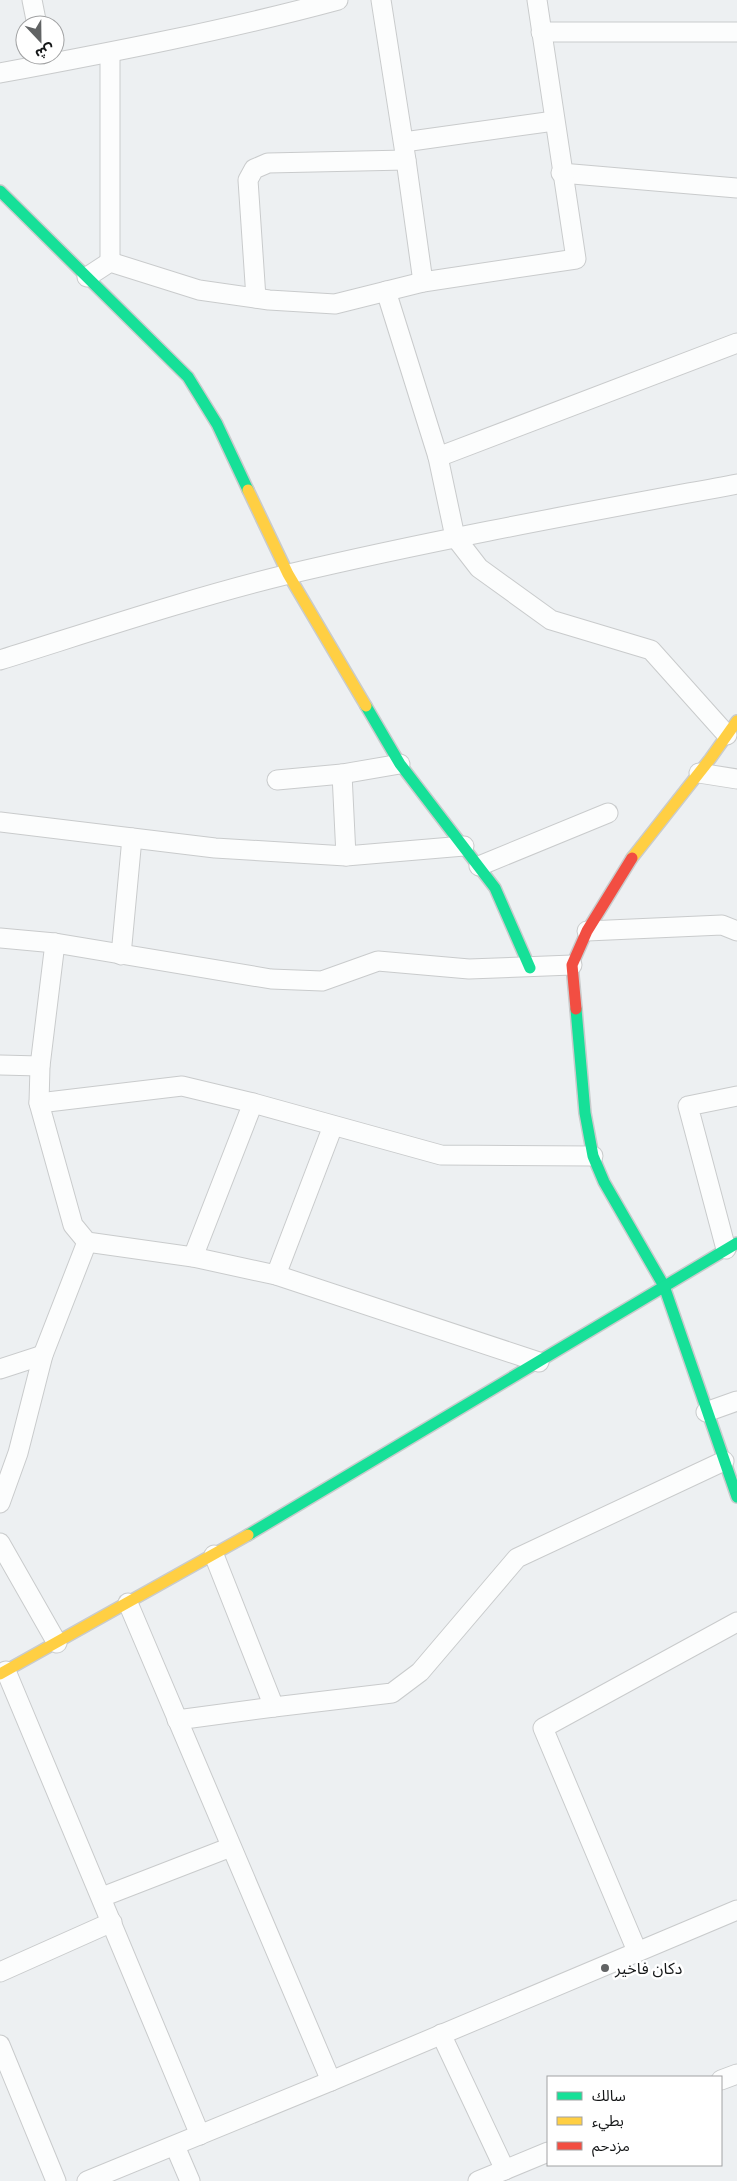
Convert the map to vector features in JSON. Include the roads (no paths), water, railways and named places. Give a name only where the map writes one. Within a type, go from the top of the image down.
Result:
[{"type":"street","points":[[32,0],[35,15]]},
{"type":"street","points":[[65,58],[110,53],[274,18],[338,0]]},
{"type":"street","points":[[381,0],[423,282]]},
{"type":"street","points":[[110,262],[199,290],[256,298],[335,304],[423,282],[576,259],[537,0]]},
{"type":"street","points":[[542,32],[737,32]]},
{"type":"street","points":[[110,53],[110,262]]},
{"type":"street","points":[[0,73],[26,65]]},
{"type":"street","points":[[256,298],[248,180],[254,169],[268,163],[405,151],[554,121]]},
{"type":"street","points":[[562,173],[737,188]]},
{"type":"street","points":[[0,191],[188,377],[217,424],[288,574],[400,764],[495,888],[530,968]]},
{"type":"street","points":[[87,277],[110,262]]},
{"type":"street","points":[[386,291],[438,457],[454,537],[479,568],[551,620],[651,650],[732,728],[638,849],[587,930],[572,965],[585,1113],[594,1156],[604,1182],[664,1286],[706,1412],[737,1497]]},
{"type":"street","points":[[438,457],[737,343]]},
{"type":"street","points":[[0,660],[216,593],[288,574],[454,537],[734,489]]},
{"type":"street","points":[[277,780],[342,774],[400,764]]},
{"type":"street","points":[[698,773],[737,780]]},
{"type":"street","points":[[342,774],[346,856]]},
{"type":"street","points":[[479,866],[608,813]]},
{"type":"street","points":[[0,822],[215,848],[346,856],[464,846]]},
{"type":"street","points":[[121,955],[132,838]]},
{"type":"street","points":[[587,930],[722,925],[737,931]]},
{"type":"street","points":[[0,938],[55,943],[271,980],[322,982],[378,962],[469,969],[572,965]]},
{"type":"street","points":[[55,943],[40,1066],[39,1103],[73,1225],[87,1242],[193,1256],[276,1275],[539,1362]]},
{"type":"street","points":[[0,1065],[40,1066]]},
{"type":"street","points":[[39,1103],[182,1086],[253,1103],[441,1155],[594,1156]]},
{"type":"street","points":[[200,2135],[102,1897],[3,1673],[214,1555],[731,1246],[688,1106],[737,1096]]},
{"type":"street","points":[[193,1256],[253,1103]]},
{"type":"street","points":[[276,1275],[333,1126]]},
{"type":"street","points":[[0,1503],[18,1453],[43,1355],[87,1242]]},
{"type":"street","points":[[0,1368],[43,1355]]},
{"type":"street","points":[[706,1412],[737,1401]]},
{"type":"street","points":[[177,1720],[392,1693],[420,1672],[517,1558],[724,1461]]},
{"type":"street","points":[[0,1543],[57,1643]]},
{"type":"street","points":[[214,1555],[274,1707]]},
{"type":"street","points":[[128,1603],[331,2081]]},
{"type":"street","points":[[637,1951],[543,1728],[737,1622]]},
{"type":"street","points":[[102,1897],[231,1847]]},
{"type":"street","points":[[87,2181],[331,2081],[737,1910]]},
{"type":"street","points":[[0,1972],[112,1922]]},
{"type":"street","points":[[441,2034],[505,2170]]},
{"type":"street","points":[[0,2045],[56,2181]]},
{"type":"street","points":[[722,2080],[737,2074]]},
{"type":"street","points":[[175,2146],[190,2181]]},
{"type":"street","points":[[478,2181],[547,2152]]},
{"type":"place","name":"دكان فاخیر","points":[[605,1968]]}]
